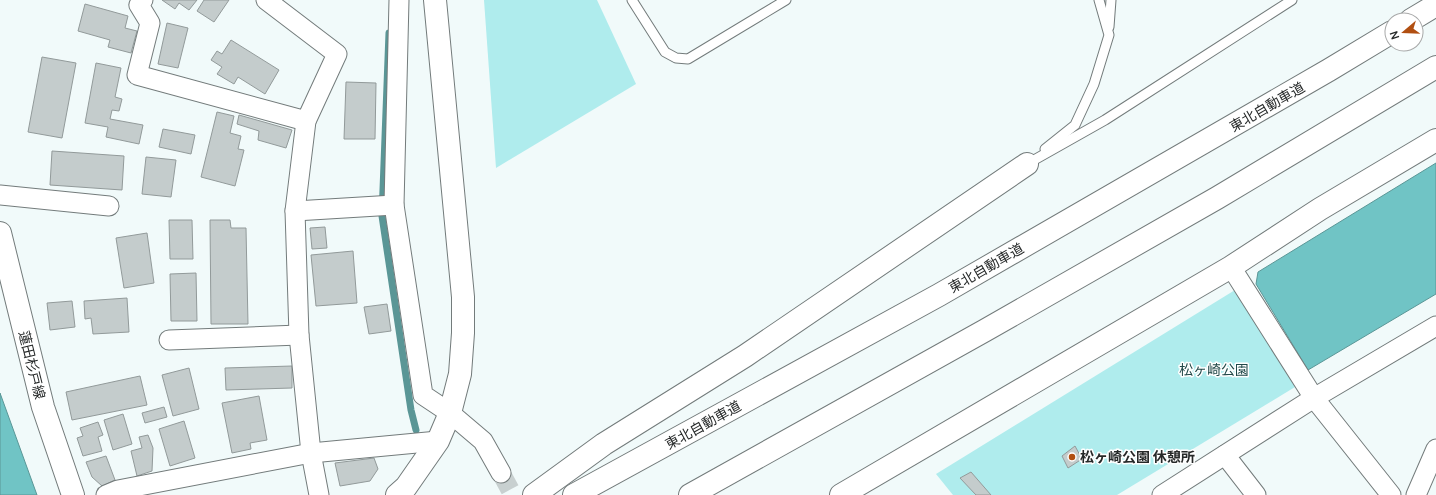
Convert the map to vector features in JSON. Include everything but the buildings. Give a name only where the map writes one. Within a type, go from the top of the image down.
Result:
[{"type":"main road","points":[[397,495],[406,486],[438,441],[450,413],[460,374],[463,333],[463,297],[435,0]]},
{"type":"main road","points":[[1424,12],[1436,5]]},
{"type":"main road","name":"東北自動車道","points":[[574,495],[939,295],[1384,37]]},
{"type":"main road","points":[[690,495],[984,331],[1217,198],[1436,67]]},
{"type":"main road","points":[[841,495],[1231,267],[1320,209],[1436,140]]},
{"type":"main road","points":[[534,495],[604,444],[745,356],[1027,164]]},
{"type":"main road","name":"蓮田杉戸線","points":[[0,233],[39,393],[73,495]]},
{"type":"street","points":[[143,0],[139,5],[150,23],[137,74],[306,121]]},
{"type":"street","points":[[266,0],[337,54],[306,121],[295,211],[298,335],[311,452],[319,495]]},
{"type":"street","points":[[399,0],[394,205],[423,395],[450,413],[483,441],[501,473]]},
{"type":"street","points":[[0,194],[109,206]]},
{"type":"street","points":[[295,211],[394,205]]},
{"type":"street","points":[[1231,267],[1314,398],[1391,495]]},
{"type":"street","points":[[1162,495],[1314,398],[1436,326]]},
{"type":"street","points":[[168,340],[298,335]]},
{"type":"street","points":[[106,495],[118,490],[311,452],[438,441]]},
{"type":"street","points":[[1416,495],[1436,449]]},
{"type":"street","points":[[1225,455],[1256,495]]},
{"type":"lane","points":[[632,0],[665,52],[676,58],[688,59],[786,0]]},
{"type":"lane","points":[[1099,0],[1109,35]]},
{"type":"lane","points":[[1027,164],[1075,124],[1094,84],[1109,35],[1111,0]]},
{"type":"lane","points":[[1027,164],[1105,120],[1292,0]]},
{"type":"green space","points":[[484,0],[597,0],[636,84],[496,168]]},
{"type":"green space","name":"松ヶ崎公園","points":[[1235,290],[1295,387],[1117,495],[953,495],[936,474]]},
{"type":"shaded area","points":[[1436,163],[1436,294],[1308,370],[1256,284],[1258,272]]},
{"type":"shaded area","points":[[0,393],[37,495],[0,495]]},
{"type":"waterway","points":[[389,33],[382,216],[411,410],[416,430]]},
{"type":"tunnel","points":[[501,473],[513,495]]},
{"type":"place","name":"松ヶ崎公園 休憩所","points":[[1072,457]]}]
